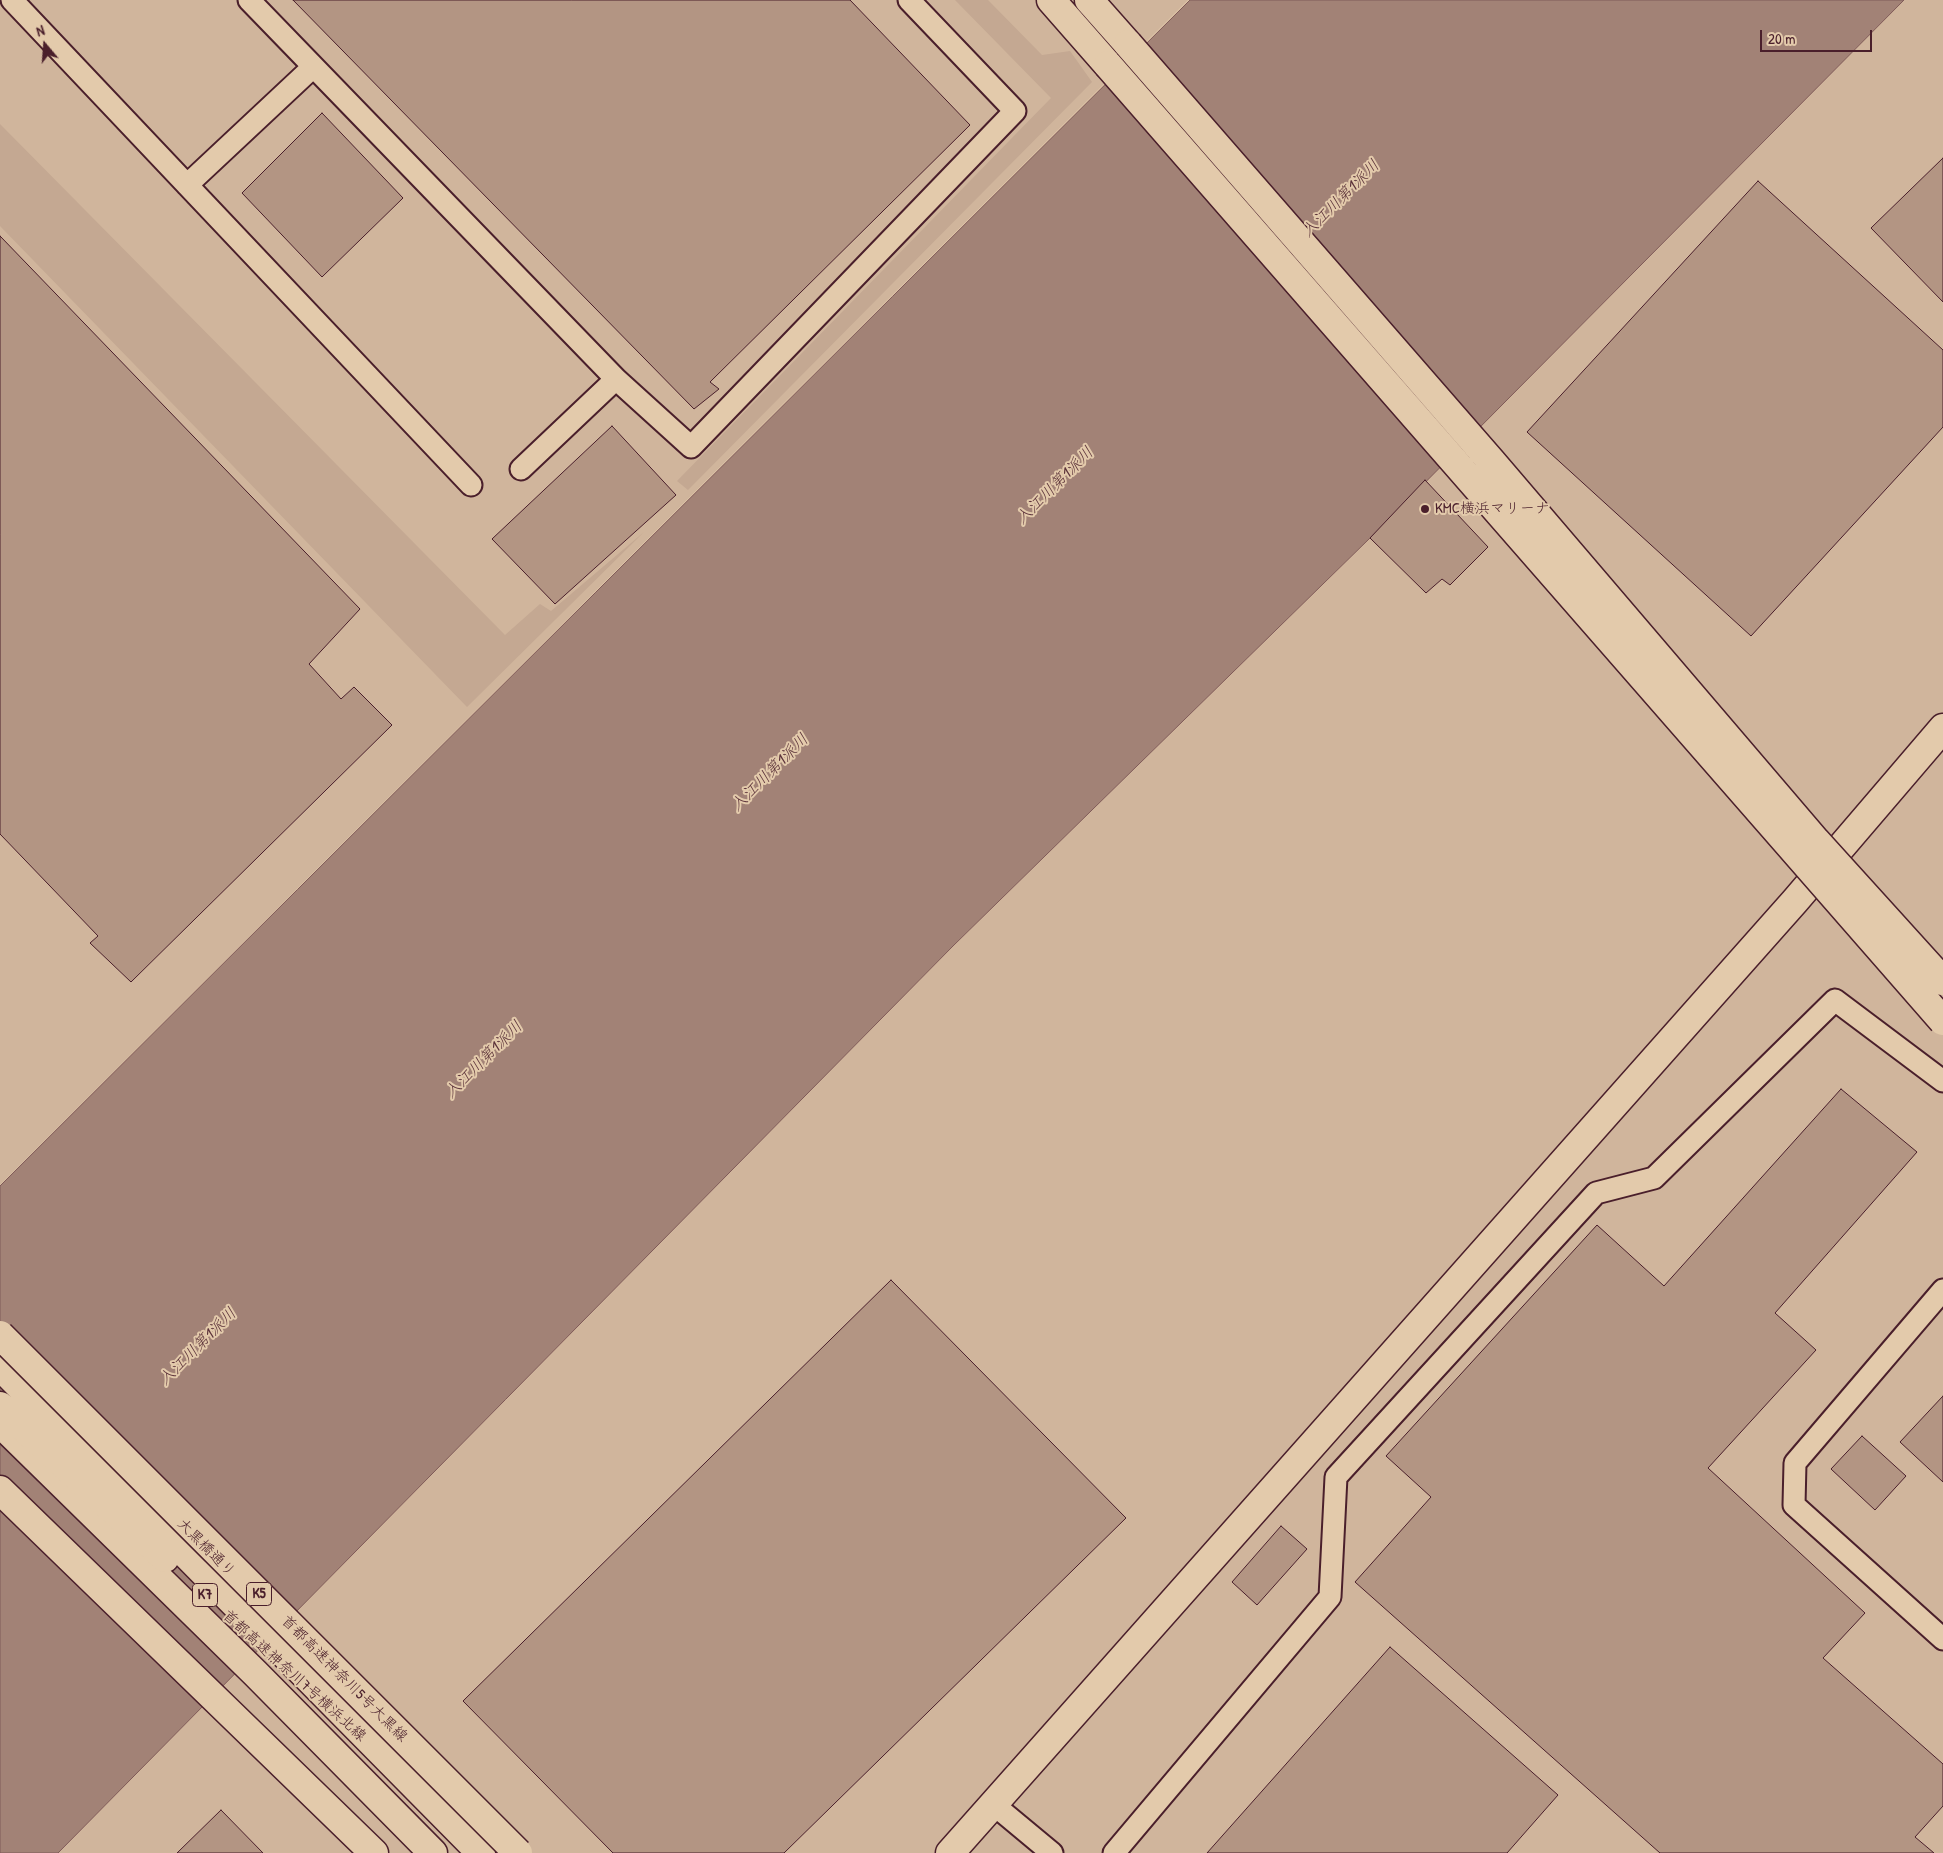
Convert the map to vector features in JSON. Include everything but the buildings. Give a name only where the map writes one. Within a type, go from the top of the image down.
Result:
[{"type":"main road","points":[[1051,0],[1943,1021]]},
{"type":"main road","points":[[1089,0],[1492,462],[1816,841],[1943,980]]},
{"type":"main road","points":[[950,1853],[1795,901],[1943,728]]},
{"type":"main road","name":"首都高速神奈川5号大黒線","points":[[0,1335],[520,1853]]},
{"type":"main road","name":"大黒橋通り","points":[[0,1345],[294,1636],[460,1790],[520,1853]]},
{"type":"main road","name":"K5","points":[[0,1366],[482,1853]]},
{"type":"main road","name":"首都高速神奈川7号横浜北線","points":[[0,1406],[412,1783]]},
{"type":"main road","points":[[0,1423],[255,1673],[433,1853]]},
{"type":"main road","points":[[0,1490],[374,1853]]},
{"type":"lane","points":[[12,0],[471,485]]},
{"type":"lane","points":[[249,0],[616,380],[691,447],[1015,111],[909,0]]},
{"type":"lane","points":[[187,185],[313,67]]},
{"type":"lane","points":[[521,469],[616,380]]},
{"type":"lane","points":[[1114,1853],[1330,1597],[1336,1476],[1596,1193],[1654,1178],[1835,1000],[1943,1081]]},
{"type":"lane","points":[[1943,1290],[1795,1463],[1794,1505],[1943,1639]]},
{"type":"lane","points":[[993,1804],[1052,1853]]},
{"type":"shaded area","points":[[0,0],[1188,0],[0,1185]]},
{"type":"shaded area","points":[[955,0],[988,0],[1042,55],[1070,51],[1092,82],[688,490],[677,481],[1051,98]]},
{"type":"shaded area","points":[[1904,0],[1943,0],[1943,1853],[58,1853],[953,946],[1370,538]]},
{"type":"shaded area","points":[[0,124],[505,635],[540,604],[551,611],[644,532],[467,707],[0,226]]},
{"type":"water","name":"入江川第1派川","points":[[1190,0],[1904,0],[1370,538],[953,946],[58,1853],[0,1853],[0,1186]]},
{"type":"place","name":"KMC横浜マリーナ","points":[[1425,509]]}]
